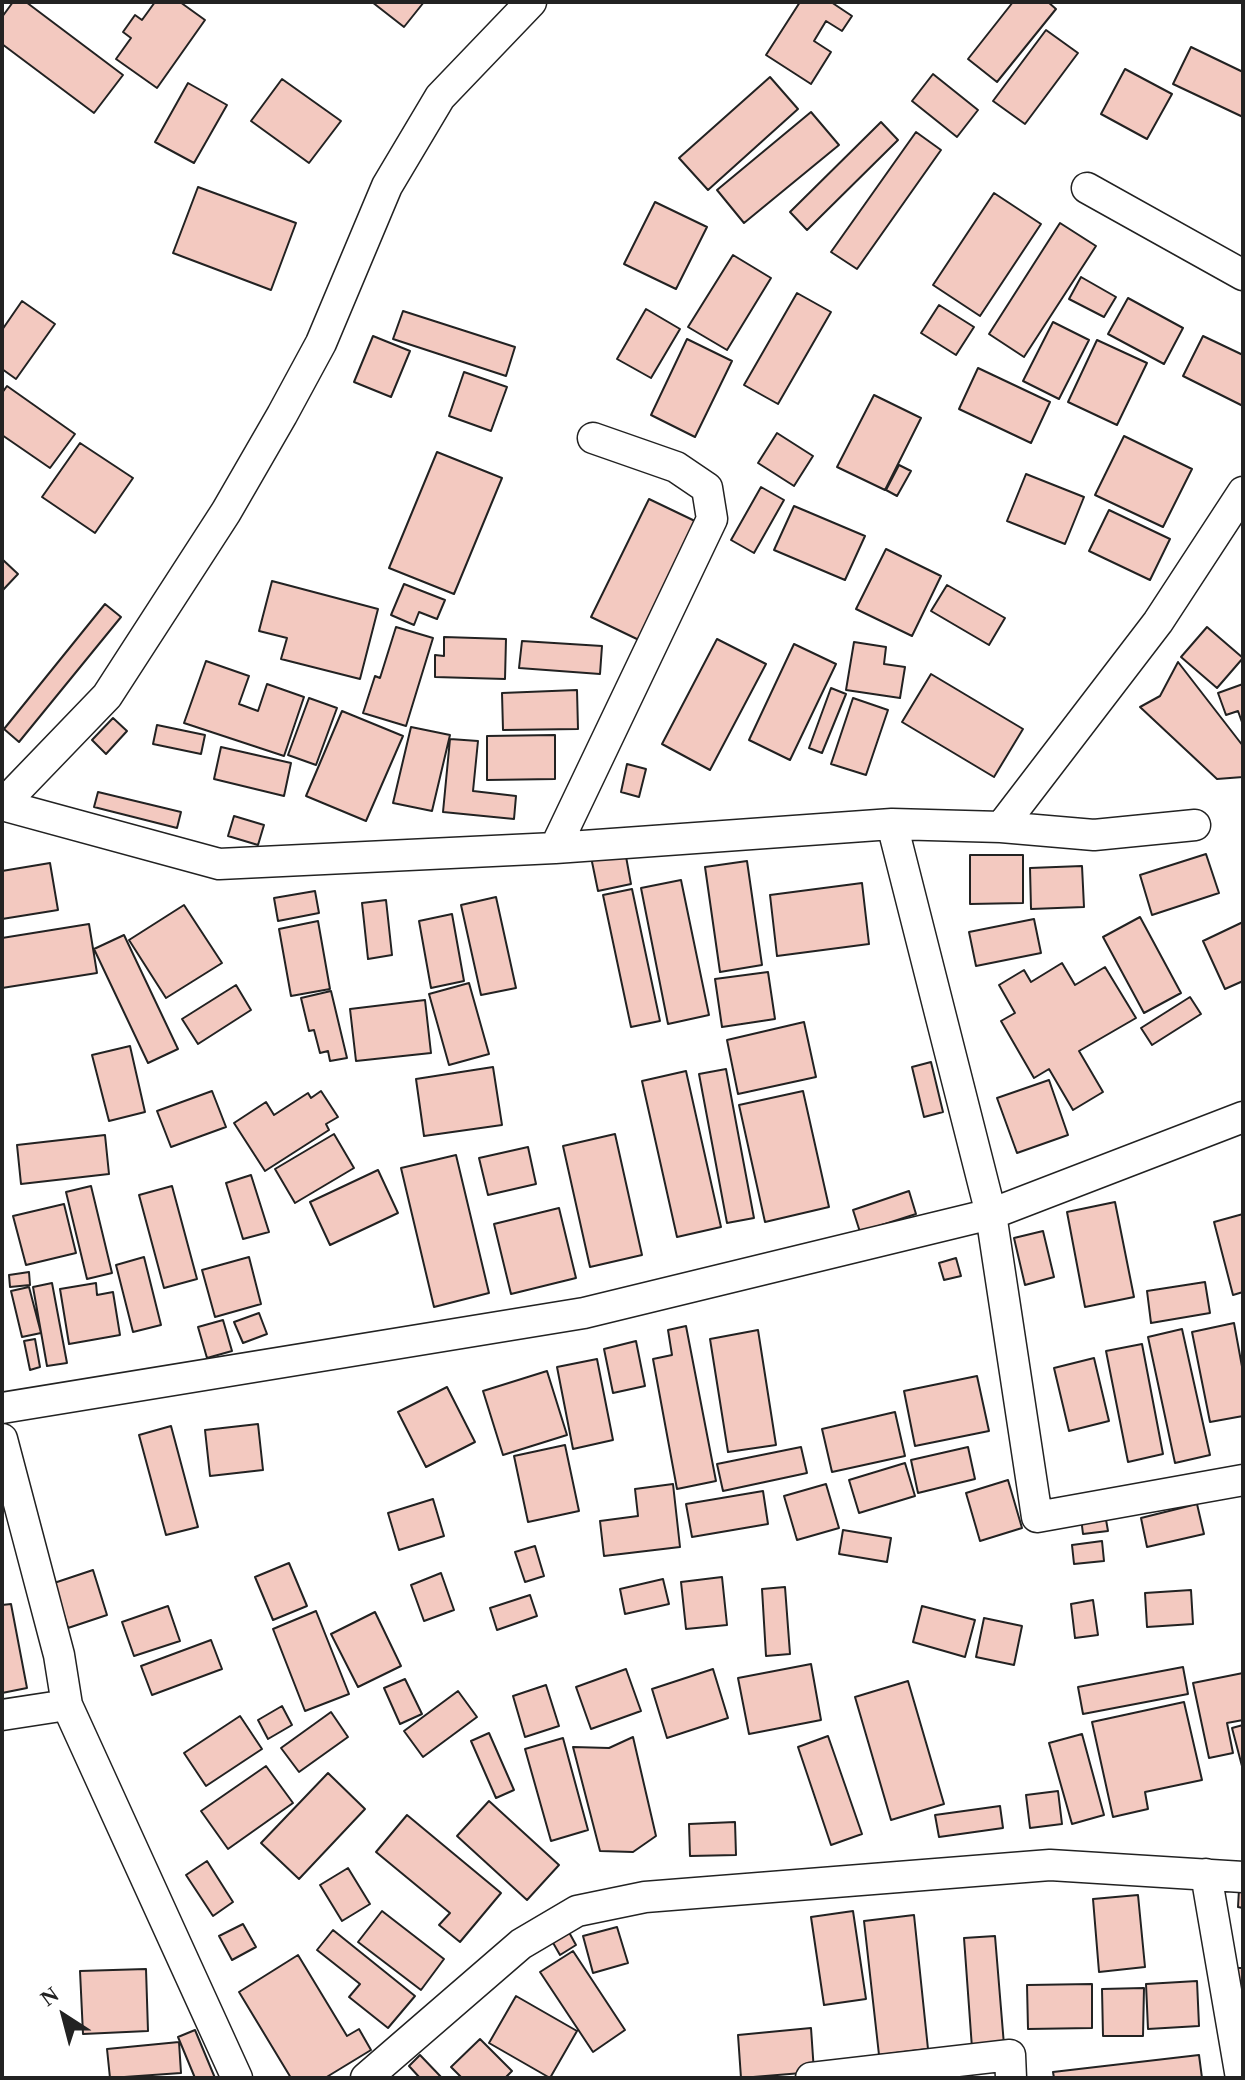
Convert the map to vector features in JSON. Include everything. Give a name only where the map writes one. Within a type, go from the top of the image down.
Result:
[{"type":"street","points":[[531,2],[440,97],[387,186],[321,343],[282,415],[226,512],[107,696],[2,805],[219,864],[555,848],[892,824],[1001,827],[1094,835],[1195,825]]},
{"type":"street","points":[[1087,188],[1243,275]]},
{"type":"street","points":[[555,848],[712,519],[707,488],[676,467],[593,438]]},
{"type":"street","points":[[1001,827],[1158,622],[1243,492]]},
{"type":"street","points":[[892,824],[991,1214],[1037,1517],[1243,1480]]},
{"type":"street","points":[[2,1408],[584,1313],[991,1214],[1243,1117]]},
{"type":"street","points":[[2,1439],[59,1655],[67,1705],[237,2078]]},
{"type":"street","points":[[2,1715],[67,1705]]},
{"type":"street","points":[[366,2078],[521,1944],[577,1911],[645,1897],[1050,1865],[1243,1877]]},
{"type":"street","points":[[1206,1874],[1241,2078]]},
{"type":"street","points":[[811,2078],[1010,2055],[1011,2078]]},
{"type":"building","points":[[13,2],[26,2],[123,75],[94,113],[2,44],[2,17]]},
{"type":"building","points":[[155,2],[180,2],[205,20],[157,88],[116,59],[131,38],[123,32],[135,15],[142,20]]},
{"type":"building","points":[[372,2],[424,2],[404,27]]},
{"type":"building","points":[[800,2],[831,2],[852,16],[842,31],[826,21],[814,41],[831,52],[811,84],[766,55]]},
{"type":"building","points":[[1013,2],[1048,2],[1056,9],[997,82],[968,59]]},
{"type":"building","points":[[1046,30],[1078,53],[1025,124],[993,101]]},
{"type":"building","points":[[1191,47],[1243,72],[1243,117],[1173,84]]},
{"type":"building","points":[[1125,69],[1172,94],[1147,139],[1101,114]]},
{"type":"building","points":[[933,74],[978,110],[957,137],[912,101]]},
{"type":"building","points":[[770,77],[798,109],[708,190],[679,158]]},
{"type":"building","points":[[282,79],[341,121],[309,163],[251,121]]},
{"type":"building","points":[[188,83],[227,105],[194,163],[155,142]]},
{"type":"building","points":[[811,112],[839,145],[744,223],[717,190]]},
{"type":"building","points":[[881,122],[898,140],[807,230],[790,212]]},
{"type":"building","points":[[916,132],[941,150],[857,269],[831,252]]},
{"type":"building","points":[[198,187],[296,223],[271,290],[173,253]]},
{"type":"building","points":[[994,193],[1041,224],[980,316],[933,285]]},
{"type":"building","points":[[655,202],[707,227],[676,289],[624,264]]},
{"type":"building","points":[[1060,223],[1096,246],[1024,357],[989,334]]},
{"type":"building","points":[[733,255],[771,278],[727,350],[688,327]]},
{"type":"building","points":[[1081,277],[1116,297],[1104,317],[1069,299]]},
{"type":"building","points":[[797,293],[831,312],[778,404],[744,385]]},
{"type":"building","points":[[1128,298],[1183,328],[1164,364],[1108,334]]},
{"type":"building","points":[[22,301],[55,324],[16,379],[2,369],[2,330]]},
{"type":"building","points":[[939,305],[974,327],[956,355],[921,333]]},
{"type":"building","points":[[646,309],[680,329],[651,378],[617,359]]},
{"type":"building","points":[[403,311],[515,347],[506,376],[393,339]]},
{"type":"building","points":[[1053,322],[1089,340],[1059,399],[1023,381]]},
{"type":"building","points":[[373,336],[410,351],[391,397],[354,382]]},
{"type":"building","points":[[1203,336],[1243,355],[1243,406],[1183,376]]},
{"type":"building","points":[[687,339],[732,361],[695,437],[651,415]]},
{"type":"building","points":[[1097,340],[1147,363],[1117,425],[1068,402]]},
{"type":"building","points":[[978,368],[1050,402],[1031,443],[959,409]]},
{"type":"building","points":[[464,372],[507,387],[491,431],[449,416]]},
{"type":"building","points":[[7,386],[75,434],[50,468],[2,435],[2,393]]},
{"type":"building","points":[[874,395],[921,418],[885,490],[837,467]]},
{"type":"building","points":[[777,433],[813,456],[794,486],[758,463]]},
{"type":"building","points":[[1124,436],[1192,469],[1163,527],[1095,495]]},
{"type":"building","points":[[80,443],[133,478],[95,533],[42,497]]},
{"type":"building","points":[[437,452],[502,478],[454,594],[389,568]]},
{"type":"building","points":[[899,465],[911,471],[897,496],[886,490]]},
{"type":"building","points":[[1026,474],[1084,497],[1065,544],[1007,521]]},
{"type":"building","points":[[761,487],[784,500],[754,553],[731,540]]},
{"type":"building","points":[[649,499],[697,522],[639,640],[591,617]]},
{"type":"building","points":[[794,506],[865,536],[845,580],[774,550]]},
{"type":"building","points":[[1109,510],[1170,539],[1150,580],[1089,551]]},
{"type":"building","points":[[886,549],[941,576],[912,636],[856,609]]},
{"type":"building","points":[[2,559],[18,574],[2,591]]},
{"type":"building","points":[[272,581],[378,609],[360,679],[281,659],[287,638],[259,631]]},
{"type":"building","points":[[404,584],[445,600],[437,619],[419,612],[414,625],[391,615]]},
{"type":"building","points":[[947,585],[1005,618],[989,645],[931,611]]},
{"type":"building","points":[[105,604],[121,617],[19,742],[4,729]]},
{"type":"building","points":[[396,627],[433,638],[406,726],[363,713],[375,676],[380,678]]},
{"type":"building","points":[[1207,627],[1243,658],[1217,688],[1181,657]]},
{"type":"building","points":[[444,637],[506,639],[505,679],[435,677],[435,655],[444,656]]},
{"type":"building","points":[[717,639],[766,664],[710,770],[662,744]]},
{"type":"building","points":[[522,641],[602,646],[600,674],[519,668]]},
{"type":"building","points":[[854,642],[886,647],[884,664],[905,667],[900,698],[846,690]]},
{"type":"building","points":[[794,644],[836,664],[790,760],[749,740]]},
{"type":"building","points":[[206,661],[249,676],[239,704],[258,711],[267,684],[304,697],[284,756],[184,723]]},
{"type":"building","points":[[1178,662],[1243,746],[1243,777],[1217,779],[1140,707],[1160,696]]},
{"type":"building","points":[[931,674],[1023,729],[994,777],[902,722]]},
{"type":"building","points":[[1243,684],[1243,725],[1238,711],[1226,715],[1218,693]]},
{"type":"building","points":[[831,688],[846,694],[822,753],[809,748]]},
{"type":"building","points":[[577,690],[578,729],[503,730],[502,693]]},
{"type":"building","points":[[309,698],[337,708],[316,765],[288,755]]},
{"type":"building","points":[[853,698],[888,710],[866,775],[831,764]]},
{"type":"building","points":[[342,711],[403,736],[366,821],[306,796]]},
{"type":"building","points":[[113,718],[127,731],[106,754],[92,740]]},
{"type":"building","points":[[157,725],[205,735],[201,754],[153,744]]},
{"type":"building","points":[[411,727],[450,735],[432,811],[393,803]]},
{"type":"building","points":[[555,735],[555,779],[487,780],[487,736]]},
{"type":"building","points":[[450,739],[478,741],[473,791],[516,796],[514,819],[443,812]]},
{"type":"building","points":[[221,747],[291,763],[284,796],[214,779]]},
{"type":"building","points":[[627,764],[646,769],[639,797],[621,792]]},
{"type":"building","points":[[98,792],[181,812],[177,828],[94,807]]},
{"type":"building","points":[[234,816],[264,825],[258,845],[228,836]]},
{"type":"building","points":[[625,851],[631,884],[598,891],[591,857]]},
{"type":"building","points":[[1206,854],[1219,893],[1152,915],[1140,875]]},
{"type":"building","points":[[970,855],[1023,855],[1023,903],[970,904]]},
{"type":"building","points":[[747,861],[762,965],[720,972],[705,867]]},
{"type":"building","points":[[50,863],[58,910],[2,919],[2,871]]},
{"type":"building","points":[[1082,866],[1084,907],[1031,909],[1030,868]]},
{"type":"building","points":[[681,880],[709,1015],[668,1024],[641,888]]},
{"type":"building","points":[[862,883],[869,944],[777,956],[770,895]]},
{"type":"building","points":[[632,889],[660,1021],[631,1027],[603,895]]},
{"type":"building","points":[[315,891],[319,913],[278,921],[274,898]]},
{"type":"building","points":[[496,897],[516,988],[481,995],[461,905]]},
{"type":"building","points":[[386,900],[392,955],[368,959],[362,903]]},
{"type":"building","points":[[184,905],[222,963],[166,998],[129,940]]},
{"type":"building","points":[[452,914],[464,981],[431,988],[419,921]]},
{"type":"building","points":[[1140,917],[1181,993],[1144,1013],[1103,937]]},
{"type":"building","points":[[1034,919],[1041,953],[976,966],[969,932]]},
{"type":"building","points":[[318,921],[330,989],[291,996],[279,929]]},
{"type":"building","points":[[1243,922],[1243,981],[1225,989],[1203,941]]},
{"type":"building","points":[[89,924],[97,973],[2,988],[2,938]]},
{"type":"building","points":[[124,935],[178,1049],[148,1063],[94,949]]},
{"type":"building","points":[[1062,963],[1075,985],[1105,967],[1136,1018],[1079,1051],[1103,1092],[1073,1110],[1049,1069],[1034,1078],[1001,1021],[1015,1013],[999,985],[1024,970],[1031,982]]},
{"type":"building","points":[[768,972],[775,1019],[722,1027],[715,979]]},
{"type":"building","points":[[469,983],[489,1054],[449,1065],[429,994]]},
{"type":"building","points":[[236,985],[251,1010],[198,1044],[182,1019]]},
{"type":"building","points":[[331,991],[347,1058],[330,1061],[328,1051],[320,1053],[314,1030],[309,1031],[301,998]]},
{"type":"building","points":[[1190,997],[1201,1014],[1152,1045],[1141,1028]]},
{"type":"building","points":[[425,1000],[431,1053],[356,1061],[350,1009]]},
{"type":"building","points":[[804,1022],[816,1077],[738,1094],[727,1040]]},
{"type":"building","points":[[130,1046],[145,1112],[109,1121],[92,1055]]},
{"type":"building","points":[[931,1062],[943,1112],[924,1117],[912,1067]]},
{"type":"building","points":[[493,1067],[502,1125],[424,1136],[416,1079]]},
{"type":"building","points":[[726,1069],[754,1218],[727,1223],[699,1074]]},
{"type":"building","points":[[686,1071],[721,1227],[677,1237],[642,1081]]},
{"type":"building","points":[[1049,1080],[1068,1135],[1017,1153],[997,1098]]},
{"type":"building","points":[[212,1091],[226,1127],[171,1147],[157,1111]]},
{"type":"building","points":[[321,1091],[338,1117],[326,1124],[329,1130],[265,1171],[234,1123],[266,1102],[274,1115],[308,1093],[311,1098]]},
{"type":"building","points":[[803,1091],[829,1207],[765,1222],[739,1105]]},
{"type":"building","points":[[334,1134],[354,1168],[295,1203],[275,1169]]},
{"type":"building","points":[[615,1134],[642,1255],[590,1267],[563,1146]]},
{"type":"building","points":[[105,1135],[109,1174],[21,1184],[17,1145]]},
{"type":"building","points":[[528,1147],[536,1184],[488,1195],[479,1158]]},
{"type":"building","points":[[456,1155],[489,1293],[434,1307],[401,1168]]},
{"type":"building","points":[[378,1170],[398,1213],[330,1245],[310,1202]]},
{"type":"building","points":[[251,1175],[269,1232],[243,1239],[226,1183]]},
{"type":"building","points":[[91,1186],[112,1273],[87,1279],[66,1192]]},
{"type":"building","points":[[172,1186],[197,1279],[164,1288],[139,1195]]},
{"type":"building","points":[[909,1191],[916,1214],[860,1232],[853,1210]]},
{"type":"building","points":[[1115,1202],[1134,1297],[1085,1307],[1067,1212]]},
{"type":"building","points":[[64,1204],[76,1253],[26,1265],[13,1216]]},
{"type":"building","points":[[559,1208],[576,1278],[511,1294],[494,1224]]},
{"type":"building","points":[[1243,1214],[1243,1292],[1233,1295],[1214,1222]]},
{"type":"building","points":[[1043,1231],[1054,1277],[1025,1285],[1014,1238]]},
{"type":"building","points":[[144,1257],[161,1325],[133,1332],[116,1265]]},
{"type":"building","points":[[249,1257],[261,1304],[215,1317],[202,1270]]},
{"type":"building","points":[[956,1258],[961,1276],[944,1280],[939,1263]]},
{"type":"building","points":[[29,1272],[30,1285],[10,1287],[9,1275]]},
{"type":"building","points":[[1205,1282],[1210,1313],[1151,1323],[1147,1291]]},
{"type":"building","points":[[52,1283],[67,1363],[47,1366],[33,1287]]},
{"type":"building","points":[[96,1283],[97,1295],[113,1292],[120,1335],[69,1344],[60,1289]]},
{"type":"building","points":[[29,1287],[41,1333],[22,1337],[11,1291]]},
{"type":"building","points":[[259,1313],[267,1334],[243,1343],[234,1322]]},
{"type":"building","points":[[223,1320],[232,1351],[207,1358],[198,1327]]},
{"type":"building","points":[[1234,1323],[1243,1372],[1243,1416],[1210,1422],[1192,1332]]},
{"type":"building","points":[[686,1326],[716,1481],[677,1489],[653,1359],[672,1355],[668,1330]]},
{"type":"building","points":[[1182,1329],[1210,1455],[1175,1463],[1148,1337]]},
{"type":"building","points":[[758,1330],[776,1445],[728,1452],[710,1339]]},
{"type":"building","points":[[35,1339],[40,1367],[30,1370],[24,1341]]},
{"type":"building","points":[[636,1341],[645,1386],[613,1393],[604,1349]]},
{"type":"building","points":[[1142,1344],[1163,1454],[1128,1462],[1106,1351]]},
{"type":"building","points":[[1094,1358],[1109,1421],[1069,1431],[1054,1368]]},
{"type":"building","points":[[597,1359],[613,1440],[573,1449],[557,1367]]},
{"type":"building","points":[[547,1371],[567,1435],[503,1455],[483,1391]]},
{"type":"building","points":[[977,1376],[989,1431],[915,1446],[904,1391]]},
{"type":"building","points":[[447,1387],[475,1442],[426,1467],[398,1412]]},
{"type":"building","points":[[895,1412],[905,1456],[832,1472],[822,1429]]},
{"type":"building","points":[[258,1424],[263,1470],[210,1476],[205,1430]]},
{"type":"building","points":[[171,1426],[198,1527],[166,1535],[139,1435]]},
{"type":"building","points":[[565,1445],[579,1511],[528,1522],[514,1456]]},
{"type":"building","points":[[801,1447],[807,1473],[723,1491],[717,1464]]},
{"type":"building","points":[[968,1447],[975,1479],[918,1493],[911,1460]]},
{"type":"building","points":[[905,1463],[915,1496],[859,1513],[849,1480]]},
{"type":"building","points":[[1008,1480],[1022,1528],[980,1541],[966,1493]]},
{"type":"building","points":[[673,1484],[680,1547],[604,1556],[600,1521],[638,1516],[635,1489]]},
{"type":"building","points":[[826,1484],[839,1528],[797,1540],[784,1496]]},
{"type":"building","points":[[763,1491],[768,1524],[692,1537],[686,1504]]},
{"type":"building","points":[[433,1499],[444,1536],[399,1550],[388,1513]]},
{"type":"building","points":[[1197,1504],[1204,1534],[1147,1547],[1141,1518]]},
{"type":"building","points":[[1105,1514],[1108,1531],[1083,1534],[1081,1518]]},
{"type":"building","points":[[843,1530],[891,1538],[887,1562],[839,1554]]},
{"type":"building","points":[[1102,1541],[1104,1561],[1074,1564],[1072,1545]]},
{"type":"building","points":[[535,1546],[544,1576],[525,1582],[515,1552]]},
{"type":"building","points":[[289,1563],[307,1606],[273,1620],[255,1577]]},
{"type":"building","points":[[93,1570],[107,1615],[68,1628],[54,1583]]},
{"type":"building","points":[[441,1573],[454,1610],[424,1621],[411,1585]]},
{"type":"building","points":[[722,1577],[727,1625],[686,1629],[681,1582]]},
{"type":"building","points":[[663,1579],[669,1604],[625,1614],[620,1589]]},
{"type":"building","points":[[785,1587],[790,1654],[766,1656],[762,1589]]},
{"type":"building","points":[[1191,1590],[1193,1624],[1147,1627],[1145,1593]]},
{"type":"building","points":[[530,1595],[537,1616],[497,1630],[490,1608]]},
{"type":"building","points":[[1093,1600],[1098,1635],[1075,1638],[1071,1604]]},
{"type":"building","points":[[11,1604],[27,1688],[2,1693],[2,1605]]},
{"type":"building","points":[[168,1606],[180,1641],[134,1656],[122,1622]]},
{"type":"building","points":[[922,1606],[975,1620],[965,1657],[913,1642]]},
{"type":"building","points":[[316,1611],[349,1694],[305,1711],[273,1629]]},
{"type":"building","points":[[375,1612],[401,1666],[358,1687],[331,1634]]},
{"type":"building","points":[[984,1618],[1022,1626],[1014,1665],[976,1657]]},
{"type":"building","points":[[211,1640],[222,1669],[152,1695],[141,1666]]},
{"type":"building","points":[[811,1664],[821,1720],[749,1734],[738,1678]]},
{"type":"building","points":[[1183,1667],[1188,1694],[1083,1714],[1078,1687]]},
{"type":"building","points":[[626,1669],[641,1711],[591,1729],[576,1687]]},
{"type":"building","points":[[713,1669],[728,1718],[667,1738],[652,1689]]},
{"type":"building","points":[[1243,1673],[1243,1720],[1227,1723],[1233,1753],[1209,1758],[1193,1683]]},
{"type":"building","points":[[405,1679],[422,1714],[400,1724],[384,1688]]},
{"type":"building","points":[[908,1681],[944,1804],[891,1820],[855,1697]]},
{"type":"building","points":[[546,1685],[559,1726],[525,1737],[513,1696]]},
{"type":"building","points":[[458,1691],[477,1717],[423,1757],[404,1731]]},
{"type":"building","points":[[1184,1702],[1202,1780],[1145,1792],[1148,1809],[1113,1817],[1092,1722]]},
{"type":"building","points":[[282,1706],[292,1725],[268,1739],[258,1720]]},
{"type":"building","points":[[331,1712],[348,1737],[299,1772],[281,1748]]},
{"type":"building","points":[[240,1716],[262,1749],[206,1786],[184,1753]]},
{"type":"building","points":[[1243,1725],[1243,1770],[1232,1728]]},
{"type":"building","points":[[489,1733],[514,1790],[496,1798],[471,1741]]},
{"type":"building","points":[[1082,1734],[1104,1815],[1072,1824],[1049,1743]]},
{"type":"building","points":[[828,1736],[862,1834],[831,1845],[798,1747]]},
{"type":"building","points":[[633,1737],[656,1836],[633,1852],[600,1851],[573,1747],[609,1748]]},
{"type":"building","points":[[563,1738],[588,1830],[551,1841],[525,1749]]},
{"type":"building","points":[[266,1766],[293,1803],[228,1849],[201,1811]]},
{"type":"building","points":[[328,1773],[365,1809],[299,1879],[261,1843]]},
{"type":"building","points":[[1058,1791],[1062,1824],[1030,1828],[1026,1795]]},
{"type":"building","points":[[489,1801],[559,1865],[527,1900],[457,1836]]},
{"type":"building","points":[[1000,1806],[1003,1828],[939,1837],[935,1815]]},
{"type":"building","points":[[407,1815],[501,1893],[460,1942],[439,1925],[450,1913],[376,1852]]},
{"type":"building","points":[[735,1822],[736,1855],[690,1856],[689,1824]]},
{"type":"building","points":[[207,1861],[233,1902],[213,1916],[186,1875]]},
{"type":"building","points":[[348,1868],[370,1904],[342,1921],[320,1885]]},
{"type":"building","points":[[1239,1889],[1243,1889],[1243,1908],[1238,1907]]},
{"type":"building","points":[[1138,1895],[1145,1967],[1099,1972],[1093,1899]]},
{"type":"building","points":[[382,1911],[444,1959],[421,1990],[358,1942]]},
{"type":"building","points":[[853,1911],[866,1999],[824,2005],[811,1917]]},
{"type":"building","points":[[914,1915],[928,2049],[879,2055],[864,1921]]},
{"type":"building","points":[[243,1924],[256,1947],[232,1960],[219,1936]]},
{"type":"building","points":[[565,1925],[576,1945],[560,1955],[548,1934]]},
{"type":"building","points":[[617,1927],[628,1963],[593,1973],[583,1936]]},
{"type":"building","points":[[333,1930],[415,1996],[388,2028],[349,1997],[360,1984],[317,1950]]},
{"type":"building","points":[[995,1936],[1004,2045],[972,2048],[964,1938]]},
{"type":"building","points":[[573,1951],[625,2030],[593,2052],[540,1972]]},
{"type":"building","points":[[298,1955],[347,2036],[359,2029],[371,2050],[325,2078],[291,2078],[239,1992]]},
{"type":"building","points":[[1237,1968],[1243,1968],[1243,1991],[1238,1992]]},
{"type":"building","points":[[146,1969],[148,2031],[83,2034],[80,1971]]},
{"type":"building","points":[[1197,1981],[1199,2026],[1148,2029],[1146,1984]]},
{"type":"building","points":[[1092,1984],[1092,2028],[1028,2029],[1027,1985]]},
{"type":"building","points":[[1144,1988],[1143,2036],[1103,2036],[1102,1989]]},
{"type":"building","points":[[516,1996],[577,2031],[550,2078],[489,2043]]},
{"type":"building","points":[[811,2028],[814,2072],[741,2078],[738,2035]]},
{"type":"building","points":[[195,2030],[215,2078],[195,2078],[178,2037]]},
{"type":"building","points":[[480,2039],[512,2071],[505,2078],[462,2078],[451,2067]]},
{"type":"building","points":[[179,2042],[181,2073],[110,2078],[107,2049]]},
{"type":"building","points":[[420,2055],[442,2078],[420,2078],[409,2066]]},
{"type":"building","points":[[1199,2055],[1202,2078],[1054,2078],[1053,2072]]}]
